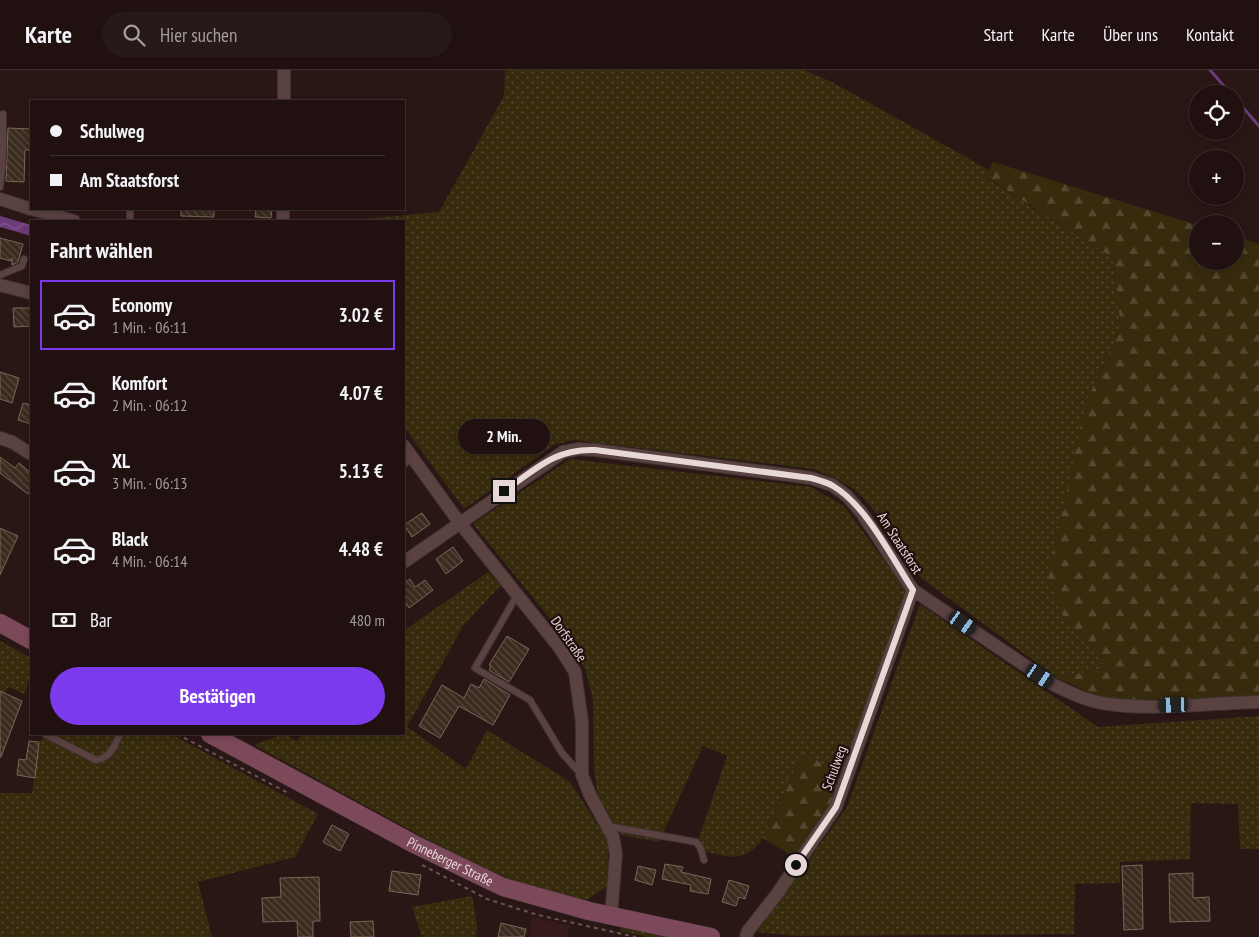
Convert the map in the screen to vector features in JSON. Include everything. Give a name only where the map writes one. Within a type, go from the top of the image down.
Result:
[{"type":"main road","points":[[0,623],[30,639]]},
{"type":"main road","name":"Pinneberger Straße","points":[[212,735],[415,844],[486,879],[554,903],[712,937]]},
{"type":"street","points":[[284,70],[284,100]]},
{"type":"street","points":[[0,199],[30,208]]},
{"type":"street","points":[[36,210],[70,220]]},
{"type":"street","points":[[0,285],[30,294]]},
{"type":"street","points":[[0,438],[12,442],[30,453]]},
{"type":"street","name":"Am Staatsforst","points":[[405,561],[459,522],[563,452],[579,449],[798,476],[832,485],[847,496],[862,512],[913,590],[1054,685],[1078,697],[1108,704],[1139,706],[1259,702]]},
{"type":"street","name":"Dorfstraße","points":[[408,461],[559,647],[575,672],[582,722],[582,775],[591,798],[613,837],[616,854],[611,916]]},
{"type":"street","name":"Schulweg","points":[[746,937],[748,931],[777,894],[836,807],[913,590]]},
{"type":"lane","points":[[0,187],[3,157],[3,114]]},
{"type":"lane","points":[[0,275],[22,266],[24,259]]},
{"type":"lane","points":[[517,595],[475,668],[530,700],[562,753],[582,775]]},
{"type":"lane","points":[[47,735],[96,760],[104,759],[110,755],[120,735]]},
{"type":"lane","points":[[606,825],[696,842],[700,847],[704,860]]},
{"type":"shaded area","points":[[532,917],[570,926],[567,937],[530,937]]},
{"type":"green space","points":[[505,70],[804,70],[834,83],[989,170],[986,178],[1112,257],[1121,327],[1086,402],[1060,612],[1107,668],[1057,678],[921,578],[870,505],[854,489],[836,478],[813,469],[573,440],[554,445],[464,509],[405,428],[405,220],[353,220],[439,212],[504,96]]},
{"type":"green space","points":[[993,162],[1189,223],[1189,270],[1244,270],[1244,239],[1259,244],[1259,697],[1109,701],[1057,678],[1107,668],[1060,612],[1048,577],[1086,402],[1121,327],[1112,257],[986,177]]},
{"type":"green space","points":[[570,459],[811,487],[844,506],[906,590],[841,775],[803,752],[763,838],[748,853],[733,857],[695,849],[727,756],[703,746],[659,842],[621,835],[598,796],[594,769],[593,701],[586,670],[569,642],[473,524]]},
{"type":"green space","points":[[488,572],[501,585],[463,626],[407,727],[466,769],[487,730],[570,782],[608,840],[607,887],[586,900],[538,890],[489,870],[423,837],[254,745],[281,735],[286,735],[297,741],[300,735],[405,735],[405,630]]},
{"type":"green space","points":[[920,604],[1098,727],[1259,716],[1259,849],[1240,849],[1238,804],[1191,803],[1190,859],[1120,862],[1120,883],[1075,884],[1074,934],[795,936],[757,932],[847,807]]},
{"type":"green space","points":[[0,641],[30,657],[30,675],[25,694],[8,687],[4,693],[0,692]]},
{"type":"green space","points":[[47,735],[173,735],[318,814],[295,857],[198,882],[212,937],[0,937],[0,793],[32,793],[39,742]]},
{"type":"green space","points":[[803,752],[841,775],[832,804],[797,859],[763,838]]},
{"type":"green space","points":[[472,896],[477,924],[476,937],[422,937],[412,907]]},
{"type":"green space","points":[[622,926],[686,937],[648,937],[620,931]]},
{"type":"water","points":[[0,216],[30,225],[30,236],[0,227]]},
{"type":"building","points":[[8,128],[30,129],[30,150],[25,150],[24,182],[6,181]]},
{"type":"building","points":[[181,210],[214,210],[214,217],[181,216]]},
{"type":"building","points":[[256,210],[272,210],[271,218],[255,217]]},
{"type":"building","points":[[0,238],[23,244],[18,262],[12,265],[12,258],[11,261],[0,258]]},
{"type":"building","points":[[13,308],[30,308],[30,326],[14,327]]},
{"type":"building","points":[[0,372],[19,378],[12,403],[0,399]]},
{"type":"building","points":[[23,403],[30,405],[30,424],[18,420]]},
{"type":"building","points":[[0,457],[15,468],[19,463],[30,472],[30,491],[28,494],[0,473]]},
{"type":"building","points":[[422,513],[430,524],[412,537],[405,524]]},
{"type":"building","points":[[0,528],[18,536],[0,575]]},
{"type":"building","points":[[453,547],[463,561],[446,574],[436,559]]},
{"type":"building","points":[[410,579],[415,587],[425,580],[433,590],[409,608],[405,602],[405,582]]},
{"type":"building","points":[[507,636],[529,649],[509,682],[489,670],[491,666],[489,665]]},
{"type":"building","points":[[484,679],[510,695],[493,725],[459,706],[440,738],[419,726],[442,685],[464,698],[471,684],[479,688]]},
{"type":"building","points":[[0,691],[22,701],[1,757],[0,757]]},
{"type":"building","points":[[29,741],[39,742],[35,778],[17,775],[19,759],[26,760]]},
{"type":"building","points":[[332,825],[349,834],[340,851],[323,842]]},
{"type":"building","points":[[665,864],[683,867],[681,872],[711,879],[708,894],[690,891],[691,885],[662,879]]},
{"type":"building","points":[[1142,865],[1143,929],[1124,930],[1122,866]]},
{"type":"building","points":[[638,866],[656,870],[652,885],[635,880]]},
{"type":"building","points":[[392,871],[421,875],[418,895],[389,891]]},
{"type":"building","points":[[1193,873],[1193,898],[1209,897],[1210,921],[1170,922],[1169,874]]},
{"type":"building","points":[[319,877],[320,921],[313,921],[313,937],[298,937],[297,921],[263,922],[262,898],[281,897],[280,878]]},
{"type":"building","points":[[729,880],[749,886],[745,899],[739,897],[736,906],[722,902]]},
{"type":"building","points":[[373,921],[374,937],[351,937],[350,922]]},
{"type":"building","points":[[501,923],[526,929],[524,937],[498,937]]},
{"type":"waterway","points":[[1210,70],[1223,85]]},
{"type":"waterway","points":[[1244,108],[1259,126]]},
{"type":"route","points":[[504,491],[563,452],[579,449],[811,478],[832,485],[847,496],[862,512],[913,590],[836,807],[796,865]]}]
